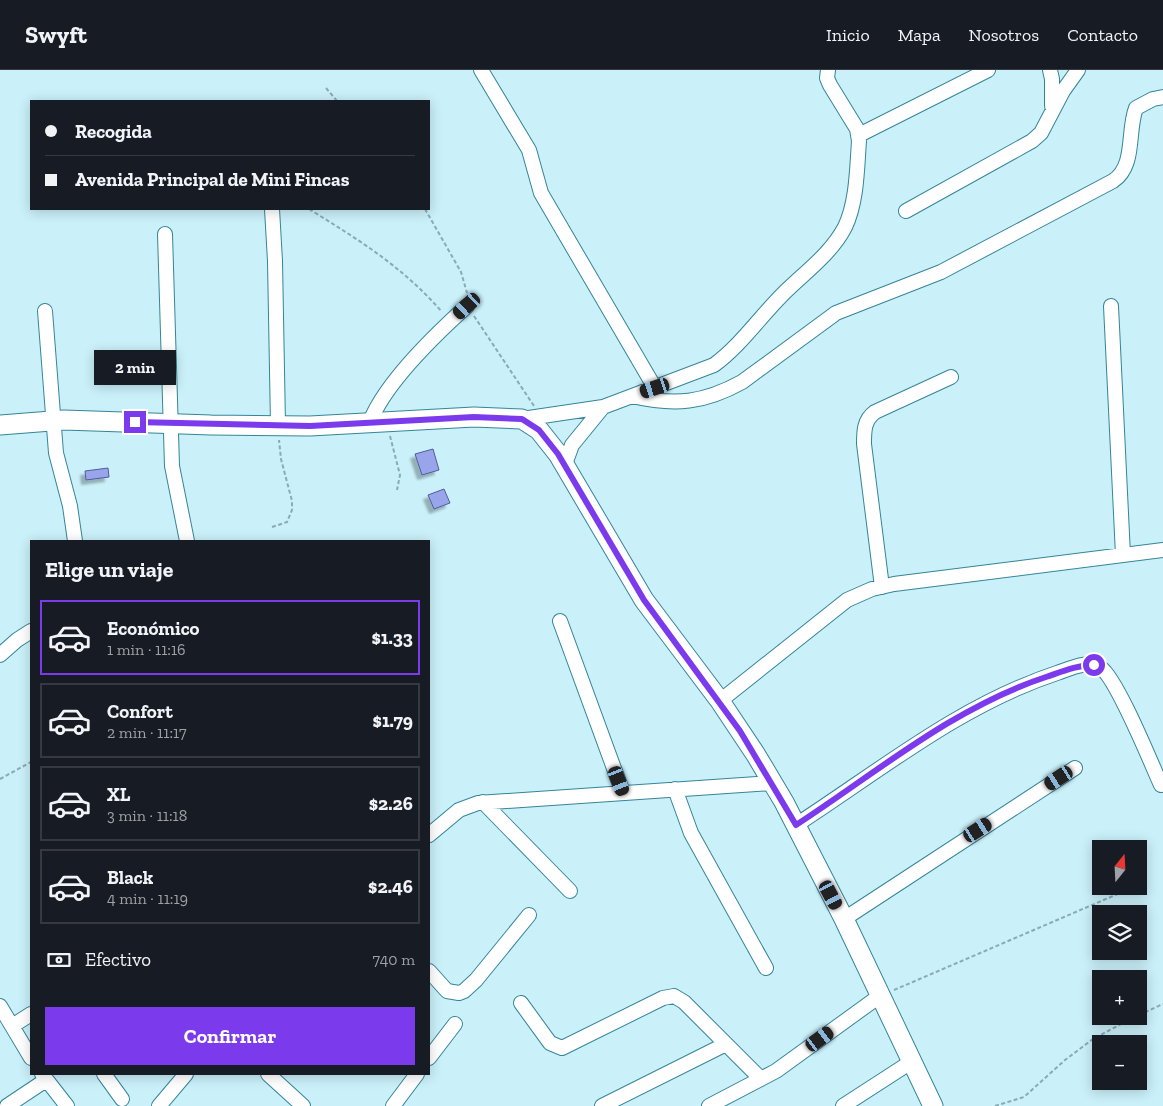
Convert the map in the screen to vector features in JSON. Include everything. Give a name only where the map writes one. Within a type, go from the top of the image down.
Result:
[{"type":"street","points":[[481,70],[529,150],[541,193],[578,260],[655,388]]},
{"type":"street","points":[[0,425],[52,420],[278,426],[474,417],[531,417],[603,407],[714,365],[730,354],[783,294],[807,273],[837,240],[846,226],[853,199],[859,135],[830,85],[827,78],[828,70]]},
{"type":"street","points":[[859,135],[988,70]]},
{"type":"street","points":[[1050,70],[1053,91],[1051,114]]},
{"type":"street","points":[[906,211],[1032,141],[1041,133],[1078,70]]},
{"type":"street","points":[[632,396],[661,402],[701,400],[729,389],[742,382],[836,313],[941,272],[1113,181],[1120,176],[1127,162],[1136,108],[1152,99],[1163,98]]},
{"type":"street","points":[[272,210],[275,262],[278,426]]},
{"type":"street","points":[[165,234],[172,466],[186,540]]},
{"type":"street","points":[[378,422],[374,412],[387,393],[432,338],[467,306]]},
{"type":"street","points":[[1111,306],[1123,555]]},
{"type":"street","points":[[45,311],[56,452],[70,506],[75,540]]},
{"type":"street","points":[[882,587],[864,444],[864,427],[870,416],[875,412],[950,377]]},
{"type":"street","points":[[565,464],[572,445],[603,407]]},
{"type":"street","points":[[531,417],[565,464],[644,600],[720,701],[772,783],[796,825],[844,920],[933,1106]]},
{"type":"street","points":[[720,701],[847,600],[882,587],[1163,550]]},
{"type":"street","points":[[560,621],[623,793]]},
{"type":"street","points":[[0,655],[30,632]]},
{"type":"street","points":[[796,825],[966,712],[1038,679],[1086,665],[1100,667],[1106,673],[1124,703],[1162,785]]},
{"type":"street","points":[[844,920],[1075,768]]},
{"type":"street","points":[[430,835],[459,810],[483,802],[772,783]]},
{"type":"street","points":[[675,789],[691,834],[766,968]]},
{"type":"street","points":[[483,802],[570,891]]},
{"type":"street","points":[[430,972],[447,991],[459,993],[464,991],[476,980],[529,915]]},
{"type":"street","points":[[709,1106],[761,1079],[881,995]]},
{"type":"street","points":[[521,1003],[550,1043],[562,1048],[663,998],[674,996],[684,1002],[761,1079]]},
{"type":"street","points":[[1,1011],[30,1056]]},
{"type":"street","points":[[12,1026],[30,1015]]},
{"type":"street","points":[[430,1057],[455,1024]]},
{"type":"street","points":[[602,1106],[726,1044]]},
{"type":"street","points":[[842,1106],[911,1062]]},
{"type":"street","points":[[105,1075],[122,1099]]},
{"type":"street","points":[[161,1105],[185,1075]]},
{"type":"street","points":[[269,1075],[303,1106]]},
{"type":"street","points":[[393,1106],[416,1075]]},
{"type":"street","points":[[7,1106],[44,1077],[66,1106]]},
{"type":"path","points":[[326,88],[336,100]]},
{"type":"path","points":[[312,210],[400,268],[422,288],[450,321]]},
{"type":"path","points":[[426,210],[461,272],[466,284],[467,306],[507,366],[531,417]]},
{"type":"path","points":[[378,422],[400,476],[397,490]]},
{"type":"path","points":[[272,527],[287,522],[292,510],[281,459],[278,426]]},
{"type":"path","points":[[0,779],[30,763]]},
{"type":"path","points":[[881,995],[1115,895]]},
{"type":"path","points":[[1147,1011],[1163,1004]]},
{"type":"path","points":[[995,1106],[1024,1097],[1065,1060],[1093,1039],[1120,1025]]},
{"type":"building","points":[[433,449],[439,470],[422,475],[415,454]]},
{"type":"building","points":[[108,468],[109,477],[86,480],[85,471]]},
{"type":"building","points":[[444,489],[450,503],[434,509],[428,495]]},
{"type":"route","points":[[135,422],[310,426],[474,417],[522,419],[530,423],[549,441],[558,454],[644,600],[720,701],[756,755],[796,825],[917,744],[984,702],[1038,679],[1077,666],[1094,665]]}]
